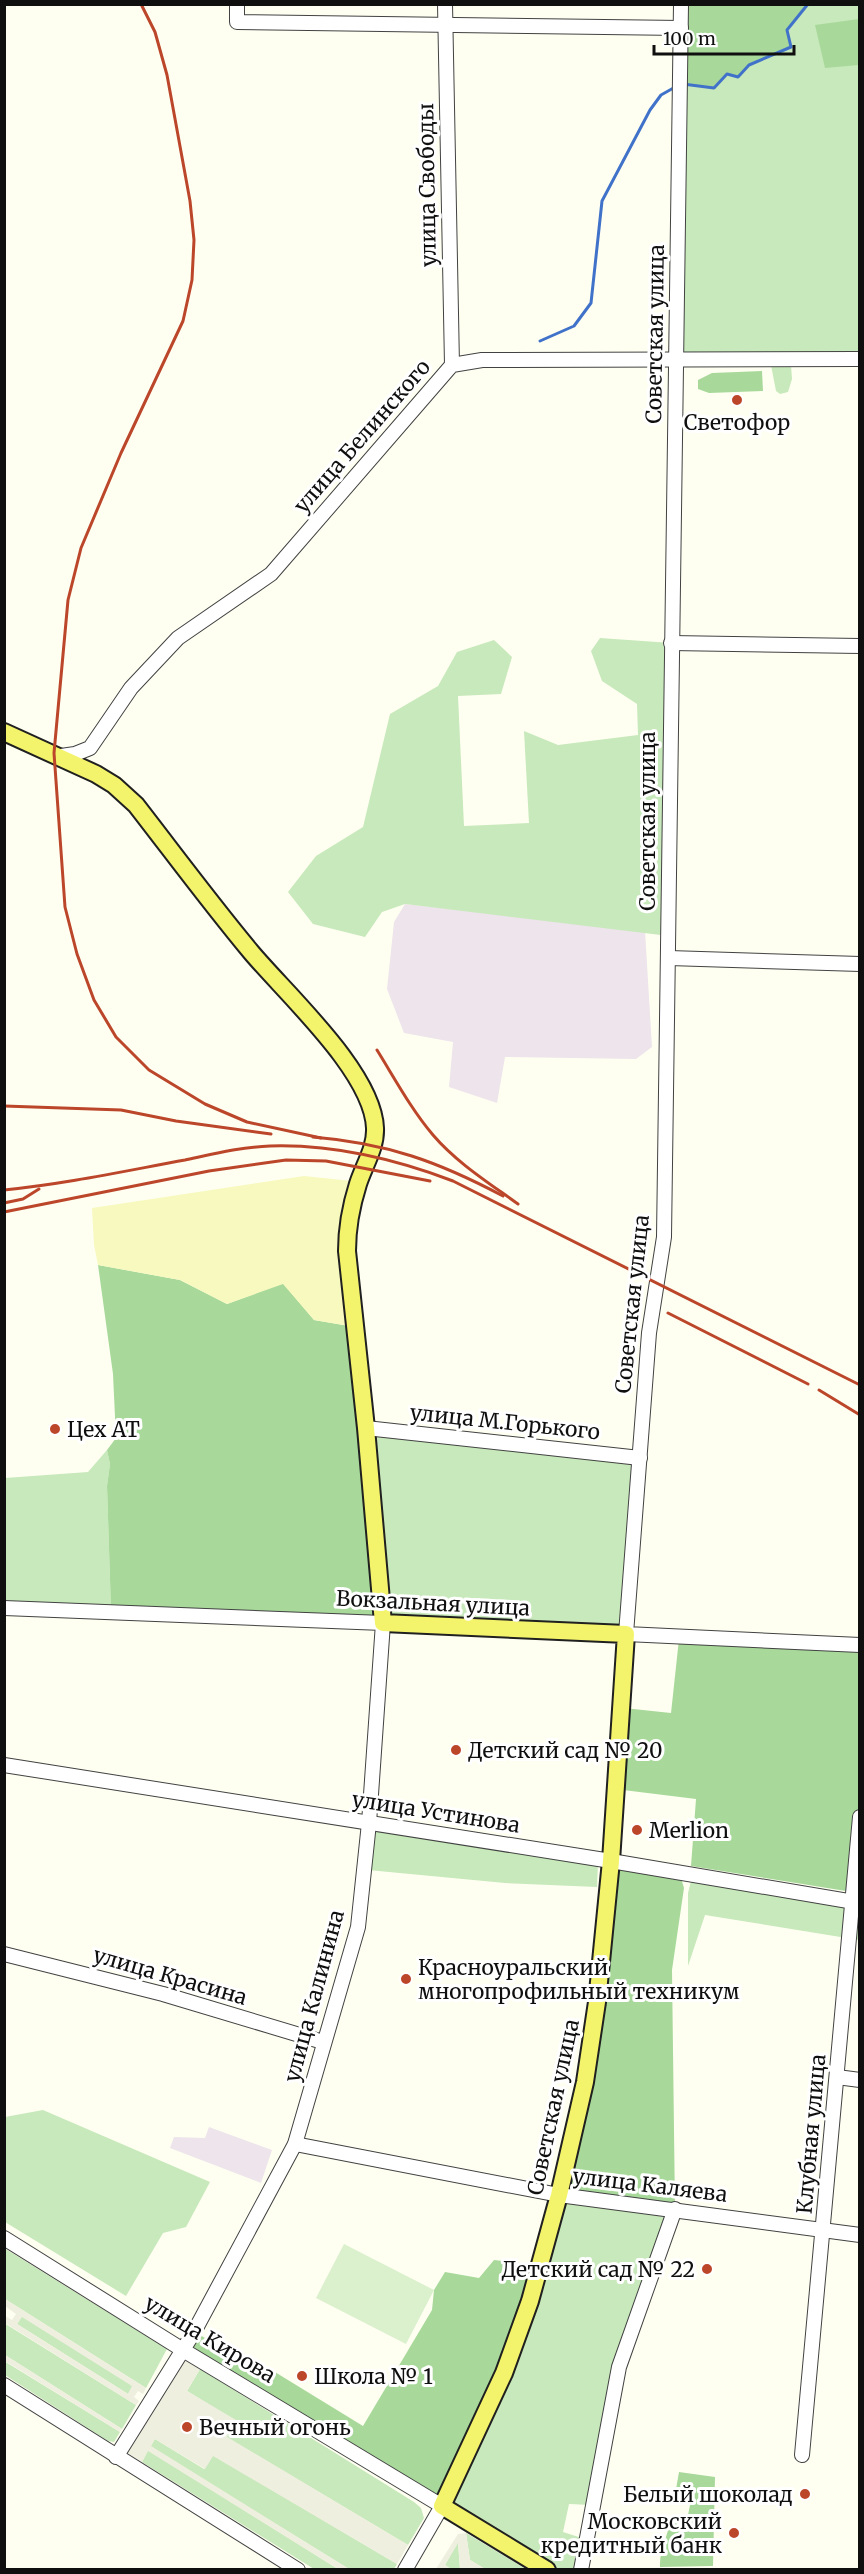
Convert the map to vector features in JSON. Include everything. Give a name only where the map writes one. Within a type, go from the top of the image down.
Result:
[{"type":"main road","points":[[4,732],[24,743],[61,756],[114,785],[135,805],[250,951],[335,1046],[369,1102],[375,1129],[374,1145],[358,1184],[348,1222],[347,1237],[349,1281],[366,1428],[382,1623]]},
{"type":"main road","name":"Вокзальная улица","points":[[382,1623],[626,1634]]},
{"type":"main road","name":"Советская улица","points":[[442,2506],[504,2373],[530,2301],[559,2195],[585,2082],[597,2002],[611,1861],[626,1634]]},
{"type":"main road","name":"улица Кирова","points":[[442,2506],[547,2570]]},
{"type":"street","points":[[237,4],[237,22],[681,28]]},
{"type":"street","name":"улица Свободы","points":[[445,4],[452,365]]},
{"type":"street","name":"Советская улица","points":[[626,1634],[649,1333],[664,1237],[671,643],[678,359],[681,4]]},
{"type":"street","name":"улица Белинского","points":[[61,756],[90,748],[131,688],[178,638],[271,574],[452,365],[482,360],[860,359]]},
{"type":"street","points":[[671,643],[860,646]]},
{"type":"street","points":[[669,958],[860,964]]},
{"type":"street","name":"улица М.Горького","points":[[366,1428],[640,1458]]},
{"type":"street","name":"Вокзальная улица","points":[[4,1608],[382,1623]]},
{"type":"street","name":"улица Калинина","points":[[116,2457],[183,2350],[247,2237],[295,2144],[358,1928],[369,1823],[382,1623]]},
{"type":"street","name":"Вокзальная улица","points":[[626,1634],[860,1645]]},
{"type":"street","name":"улица Устинова","points":[[4,1766],[611,1861],[856,1903]]},
{"type":"street","name":"Клубная улица","points":[[802,2455],[837,2077],[856,1903],[860,1817]]},
{"type":"street","name":"улица Красина","points":[[4,1953],[163,1994],[323,2042]]},
{"type":"street","points":[[837,2077],[860,2080]]},
{"type":"street","name":"улица Каляева","points":[[295,2144],[559,2195],[860,2235]]},
{"type":"street","points":[[581,2570],[619,2367],[675,2209]]},
{"type":"street","name":"улица Кирова","points":[[4,2238],[183,2350],[442,2506]]},
{"type":"street","points":[[4,2385],[298,2570]]},
{"type":"street","name":"Советская улица","points":[[405,2570],[442,2506]]},
{"type":"shaded area","points":[[681,5],[808,5],[787,30],[791,47],[749,65],[738,77],[727,74],[714,88],[680,84]]},
{"type":"shaded area","points":[[808,5],[859,5],[859,359],[678,359],[680,84],[727,74],[738,77],[749,65],[769,56]]},
{"type":"shaded area","points":[[859,19],[859,65],[825,68],[815,25]]},
{"type":"shaded area","points":[[771,365],[791,365],[792,379],[788,392],[780,394],[776,391]]},
{"type":"shaded area","points":[[762,371],[763,391],[709,393],[698,389],[698,380],[712,373]]},
{"type":"shaded area","points":[[600,638],[671,643],[669,936],[405,904],[382,912],[365,937],[313,924],[288,892],[316,856],[363,827],[390,714],[438,686],[457,652],[494,640],[512,657],[501,694],[458,696],[464,826],[529,823],[524,731],[558,745],[638,735],[637,704],[602,681],[591,651]]},
{"type":"shaded area","points":[[405,904],[645,931],[652,1047],[636,1059],[505,1057],[497,1103],[449,1087],[453,1042],[404,1033],[387,989],[394,922]]},
{"type":"shaded area","points":[[98,1265],[180,1280],[227,1304],[283,1283],[314,1320],[355,1327],[383,1623],[111,1611],[107,1486],[110,1464],[107,1450],[116,1438],[113,1374]]},
{"type":"shaded area","points":[[366,1428],[640,1458],[626,1634],[383,1623]]},
{"type":"shaded area","points":[[107,1450],[110,1464],[107,1486],[111,1611],[5,1608],[5,1478],[88,1472]]},
{"type":"shaded area","points":[[679,1639],[859,1645],[860,1802],[852,1892],[691,1866],[696,1799],[615,1789],[624,1708],[671,1713]]},
{"type":"shaded area","points":[[374,1827],[598,1862],[597,1887],[505,1883],[368,1870]]},
{"type":"shaded area","points":[[611,1861],[681,1878],[684,1888],[672,1970],[675,2209],[559,2195]]},
{"type":"shaded area","points":[[691,1881],[859,1908],[859,1940],[705,1915],[688,1966],[688,1893]]},
{"type":"shaded area","points":[[43,2110],[210,2182],[186,2227],[163,2233],[126,2296],[5,2222],[5,2117]]},
{"type":"shaded area","points":[[209,2127],[272,2150],[261,2183],[170,2148],[174,2137],[205,2138]]},
{"type":"shaded area","points":[[559,2195],[675,2209],[619,2367],[591,2505],[569,2504],[563,2532],[585,2539],[581,2569],[547,2569],[442,2506]]},
{"type":"shaded area","points":[[344,2244],[434,2290],[406,2344],[316,2298]]},
{"type":"shaded area","points":[[4,2248],[167,2349],[146,2388],[5,2299]]},
{"type":"shaded area","points":[[494,2260],[540,2265],[442,2506],[183,2350],[194,2332],[245,2359],[270,2369],[363,2426],[432,2310],[434,2290],[445,2272],[479,2278]]},
{"type":"shaded area","points":[[5,2299],[146,2388],[143,2394],[138,2391],[134,2397],[139,2401],[136,2405],[5,2323],[5,2316],[12,2320],[16,2314],[5,2306]],"holes":[[[22,2317],[132,2386],[128,2394],[17,2324]]]},
{"type":"shaded area","points":[[22,2316],[133,2386],[128,2394],[17,2324]]},
{"type":"shaded area","points":[[4,2323],[136,2405],[122,2429],[5,2355]]},
{"type":"shaded area","points":[[5,2355],[122,2429],[120,2432],[5,2361]]},
{"type":"shaded area","points":[[183,2358],[200,2369],[187,2391],[236,2420],[227,2437],[408,2545],[397,2564],[213,2456],[205,2469],[155,2439],[151,2446],[349,2569],[338,2569],[148,2451],[142,2462],[125,2451]]},
{"type":"shaded area","points":[[4,2361],[120,2432],[114,2442],[108,2441],[5,2375]]},
{"type":"shaded area","points":[[200,2369],[414,2502],[421,2508],[424,2518],[408,2545],[226,2437],[236,2421],[187,2391]]},
{"type":"shaded area","points":[[155,2439],[204,2469],[213,2455],[397,2564],[394,2569],[349,2569],[150,2447]]},
{"type":"shaded area","points":[[148,2450],[338,2569],[314,2569],[142,2462]]},
{"type":"shaded area","points":[[679,2472],[715,2477],[713,2566],[660,2567],[670,2518],[687,2520],[691,2500],[675,2495]]},
{"type":"shaded area","points":[[466,2533],[526,2569],[485,2569],[470,2560]]},
{"type":"shaded area","points":[[466,2533],[470,2560],[485,2569],[460,2569],[458,2543],[445,2565],[451,2569],[436,2569],[458,2534]]},
{"type":"shaded area","points":[[458,2542],[460,2569],[451,2569],[445,2565]]},
{"type":"sand","points":[[304,1176],[352,1181],[348,1223],[355,1327],[314,1320],[283,1284],[227,1304],[180,1280],[98,1265],[94,1245],[92,1208]]},
{"type":"waterway","points":[[683,84],[714,88],[727,74],[738,77],[749,65],[791,47],[787,30],[808,4]]},
{"type":"waterway","points":[[540,341],[574,326],[591,303],[602,201],[650,110],[661,95],[677,86]]},
{"type":"railway","points":[[141,4],[155,32],[167,75],[190,201],[194,240],[192,280],[183,321],[121,453],[81,548],[68,600],[54,753],[65,907],[77,954],[94,1000],[116,1037],[149,1070],[205,1104],[247,1122],[321,1138]]},
{"type":"railway","points":[[377,1050],[410,1104],[442,1145],[463,1164],[518,1204]]},
{"type":"railway","points":[[4,1106],[121,1110],[176,1121],[271,1134]]},
{"type":"railway","points":[[313,1137],[365,1144],[412,1156],[457,1173],[503,1196]]},
{"type":"railway","points":[[4,1190],[72,1181],[259,1147],[294,1146],[363,1154],[453,1181],[860,1385]]},
{"type":"railway","points":[[4,1212],[209,1171],[286,1160],[326,1161],[430,1181]]},
{"type":"railway","points":[[4,1203],[23,1199],[39,1189]]},
{"type":"railway","points":[[668,1313],[808,1384]]},
{"type":"railway","points":[[819,1390],[860,1415]]},
{"type":"place","name":"Светофор","points":[[737,400]]},
{"type":"place","name":"Цех АТ","points":[[55,1429]]},
{"type":"place","name":"Детский сад № 20","points":[[456,1750]]},
{"type":"place","name":"Merlion","points":[[637,1830]]},
{"type":"place","name":"Красноуральский многопрофильный техникум","points":[[406,1979]]},
{"type":"place","name":"Детский сад № 22","points":[[707,2269]]},
{"type":"place","name":"Школа № 1","points":[[302,2376]]},
{"type":"place","name":"Вечный огонь","points":[[187,2427]]},
{"type":"place","name":"Белый шоколад","points":[[805,2494]]},
{"type":"place","name":"Московский кредитный банк","points":[[734,2533]]}]
